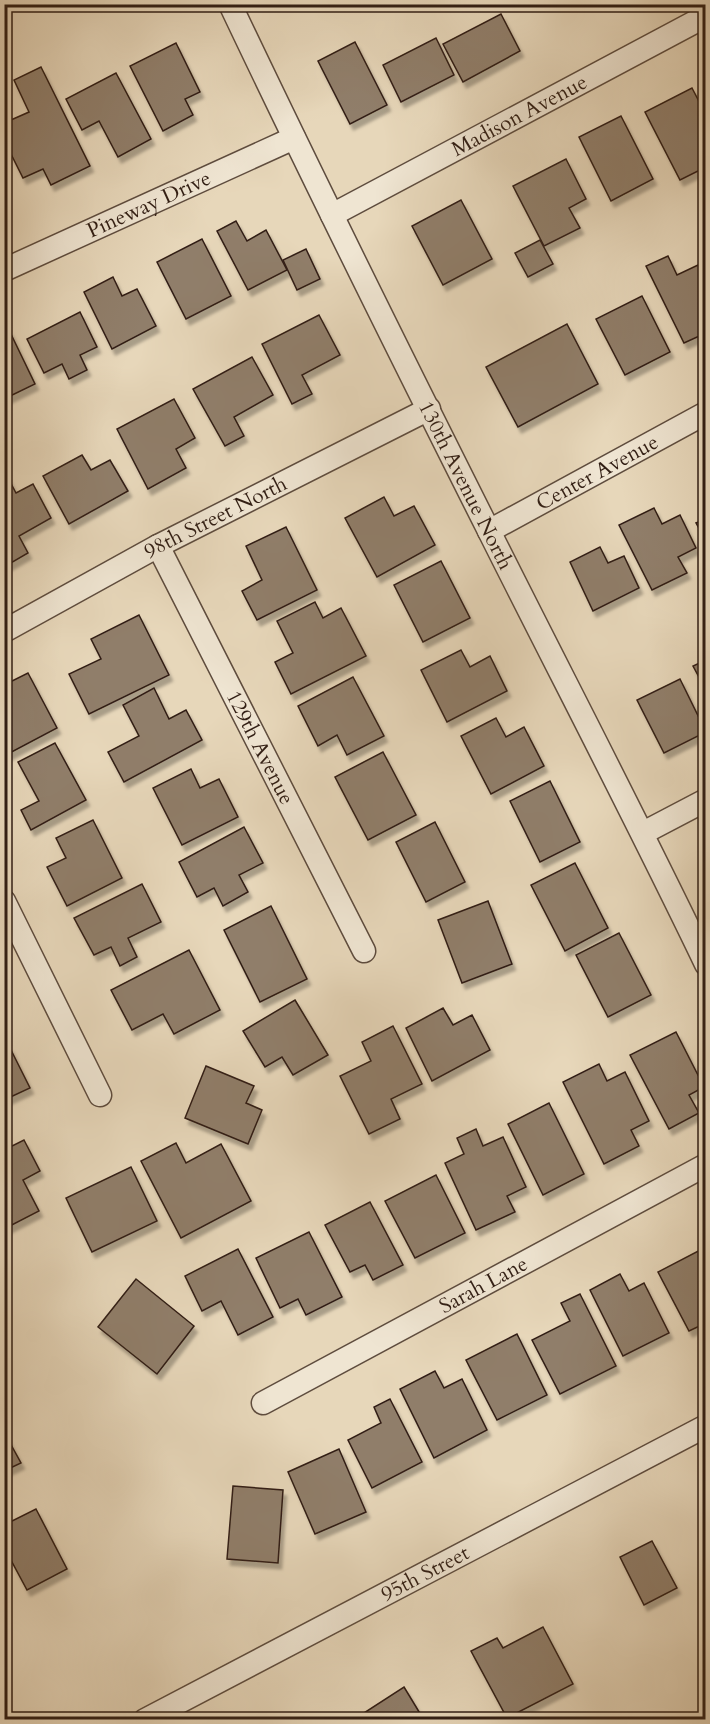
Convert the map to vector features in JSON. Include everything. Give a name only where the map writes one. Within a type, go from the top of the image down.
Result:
[{"type":"street","name":"130th Avenue North","points":[[230,4],[489,531],[643,833],[705,964]]},
{"type":"street","name":"Madison Avenue","points":[[332,215],[705,16]]},
{"type":"street","name":"Pineway Drive","points":[[4,270],[294,138]]},
{"type":"street","name":"98th Street North","points":[[4,631],[158,546],[429,409]]},
{"type":"street","name":"Center Avenue","points":[[489,531],[705,413]]},
{"type":"street","name":"129th Avenue","points":[[158,546],[364,951]]},
{"type":"street","points":[[643,833],[705,800]]},
{"type":"street","points":[[4,901],[100,1095]]},
{"type":"street","name":"Sarah Lane","points":[[263,1403],[705,1165]]},
{"type":"street","name":"95th Street","points":[[145,1719],[187,1710],[705,1426]]},
{"type":"building","points":[[501,14],[520,51],[463,82],[443,44]]},
{"type":"building","points":[[436,38],[454,75],[401,102],[383,65]]},
{"type":"building","points":[[355,42],[387,105],[350,124],[318,61]]},
{"type":"building","points":[[176,43],[200,92],[185,99],[193,115],[163,131],[130,66]]},
{"type":"building","points":[[41,67],[90,166],[51,185],[43,169],[23,178],[4,140],[4,123],[29,112],[14,80]]},
{"type":"building","points":[[116,73],[151,139],[118,157],[99,121],[82,130],[66,99]]},
{"type":"building","points":[[692,88],[706,115],[706,167],[680,180],[645,112]]},
{"type":"building","points":[[621,116],[653,179],[611,201],[579,137]]},
{"type":"building","points":[[566,159],[586,199],[569,208],[580,228],[544,246],[513,186]]},
{"type":"building","points":[[461,200],[492,259],[443,285],[412,226]]},
{"type":"building","points":[[236,221],[247,241],[266,230],[287,270],[248,290],[217,231]]},
{"type":"building","points":[[202,239],[231,296],[186,319],[157,262]]},
{"type":"building","points":[[540,240],[553,264],[528,277],[515,253]]},
{"type":"building","points":[[306,249],[320,279],[297,290],[283,260]]},
{"type":"building","points":[[668,256],[677,275],[698,265],[706,279],[706,333],[684,343],[646,266]]},
{"type":"building","points":[[113,277],[122,296],[137,289],[156,326],[112,349],[84,292]]},
{"type":"building","points":[[642,296],[670,352],[625,375],[596,319]]},
{"type":"building","points":[[80,312],[97,347],[80,355],[87,370],[69,379],[62,364],[44,373],[27,339]]},
{"type":"building","points":[[319,315],[340,355],[302,375],[312,394],[292,404],[262,344]]},
{"type":"building","points":[[567,324],[598,384],[518,427],[486,367]]},
{"type":"building","points":[[9,330],[35,384],[4,399],[4,332]]},
{"type":"building","points":[[252,357],[273,395],[234,417],[244,436],[225,446],[193,389]]},
{"type":"building","points":[[174,399],[195,438],[176,449],[186,468],[148,489],[117,429]]},
{"type":"building","points":[[82,455],[91,470],[110,460],[128,491],[69,524],[43,476]]},
{"type":"building","points":[[7,476],[16,493],[33,484],[51,518],[19,536],[28,553],[4,567],[4,478]]},
{"type":"building","points":[[384,497],[394,516],[414,506],[435,545],[377,577],[345,518]]},
{"type":"building","points":[[654,508],[662,524],[680,515],[696,548],[678,557],[687,573],[652,590],[619,525]]},
{"type":"building","points":[[706,519],[706,541],[696,523]]},
{"type":"building","points":[[286,527],[317,590],[257,620],[242,591],[262,580],[246,546]]},
{"type":"building","points":[[600,547],[608,563],[624,556],[639,588],[593,611],[570,562]]},
{"type":"building","points":[[441,561],[470,618],[423,642],[394,585]]},
{"type":"building","points":[[315,602],[323,618],[341,608],[366,656],[291,694],[275,662],[293,653],[277,621]]},
{"type":"building","points":[[139,615],[169,675],[89,714],[69,674],[101,659],[91,639]]},
{"type":"building","points":[[461,650],[470,667],[490,656],[507,691],[447,722],[421,670]]},
{"type":"building","points":[[706,660],[706,690],[693,666]]},
{"type":"building","points":[[28,673],[57,728],[4,756],[4,685]]},
{"type":"building","points":[[353,677],[384,736],[347,755],[337,735],[318,746],[298,706]]},
{"type":"building","points":[[680,679],[706,732],[664,753],[637,700]]},
{"type":"building","points":[[154,688],[169,719],[186,710],[202,740],[124,782],[108,752],[139,736],[123,705]]},
{"type":"building","points":[[496,718],[506,737],[524,727],[544,766],[491,794],[461,736]]},
{"type":"building","points":[[55,743],[86,800],[31,830],[21,810],[39,801],[18,762]]},
{"type":"building","points":[[383,752],[416,815],[368,840],[335,777]]},
{"type":"building","points":[[191,769],[200,788],[219,779],[238,817],[182,845],[153,788]]},
{"type":"building","points":[[550,781],[580,842],[540,862],[510,801]]},
{"type":"building","points":[[93,820],[122,878],[67,906],[47,867],[66,858],[56,838]]},
{"type":"building","points":[[435,822],[465,882],[426,902],[396,842]]},
{"type":"building","points":[[244,827],[263,863],[239,875],[248,892],[223,906],[214,888],[197,897],[179,862]]},
{"type":"building","points":[[575,863],[608,928],[565,951],[531,885]]},
{"type":"building","points":[[142,884],[161,922],[128,938],[137,957],[120,966],[111,947],[94,955],[74,918]]},
{"type":"building","points":[[488,901],[512,964],[462,983],[438,920]]},
{"type":"building","points":[[271,906],[307,979],[260,1002],[224,930]]},
{"type":"building","points":[[619,933],[651,995],[608,1017],[576,955]]},
{"type":"building","points":[[189,950],[220,1010],[174,1034],[163,1014],[132,1030],[111,990]]},
{"type":"building","points":[[295,1000],[328,1055],[293,1075],[282,1057],[265,1067],[243,1031]]},
{"type":"building","points":[[443,1008],[453,1025],[472,1015],[490,1050],[432,1081],[406,1028]]},
{"type":"building","points":[[393,1026],[422,1084],[391,1099],[400,1119],[369,1134],[340,1076],[371,1061],[362,1042]]},
{"type":"building","points":[[676,1032],[704,1087],[689,1095],[699,1113],[669,1129],[630,1055]]},
{"type":"building","points":[[9,1046],[30,1088],[4,1100],[4,1048]]},
{"type":"building","points":[[599,1064],[607,1081],[625,1072],[649,1121],[631,1130],[639,1146],[604,1164],[563,1082]]},
{"type":"building","points":[[206,1066],[254,1086],[246,1103],[262,1110],[248,1144],[185,1118]]},
{"type":"building","points":[[549,1103],[584,1174],[543,1195],[508,1124]]},
{"type":"building","points":[[476,1129],[483,1146],[503,1137],[526,1187],[507,1196],[515,1212],[476,1230],[445,1163],[464,1154],[457,1138]]},
{"type":"building","points":[[24,1140],[40,1171],[23,1180],[39,1211],[4,1229],[4,1150]]},
{"type":"building","points":[[176,1143],[186,1163],[221,1144],[251,1201],[181,1238],[141,1161]]},
{"type":"building","points":[[131,1167],[157,1221],[92,1252],[66,1198]]},
{"type":"building","points":[[436,1175],[465,1233],[415,1258],[385,1201]]},
{"type":"building","points":[[370,1202],[403,1265],[373,1280],[365,1265],[350,1272],[325,1225]]},
{"type":"building","points":[[309,1232],[342,1297],[306,1315],[298,1299],[280,1308],[256,1258]]},
{"type":"building","points":[[706,1247],[706,1323],[689,1331],[658,1272]]},
{"type":"building","points":[[238,1249],[273,1317],[238,1335],[221,1301],[202,1311],[185,1276]]},
{"type":"building","points":[[620,1274],[629,1291],[644,1283],[669,1333],[623,1356],[590,1290]]},
{"type":"building","points":[[136,1279],[194,1326],[157,1374],[98,1327]]},
{"type":"building","points":[[580,1294],[616,1366],[560,1394],[532,1340],[570,1321],[561,1303]]},
{"type":"building","points":[[517,1334],[547,1395],[497,1420],[466,1360]]},
{"type":"building","points":[[435,1371],[444,1388],[462,1379],[487,1430],[434,1458],[400,1389]]},
{"type":"building","points":[[390,1399],[422,1462],[372,1488],[348,1440],[381,1423],[374,1407]]},
{"type":"building","points":[[4,1432],[21,1463],[4,1471]]},
{"type":"building","points":[[339,1449],[366,1512],[315,1534],[288,1472]]},
{"type":"building","points":[[233,1486],[283,1490],[278,1563],[227,1559]]},
{"type":"building","points":[[36,1509],[67,1569],[27,1590],[4,1547],[4,1525]]},
{"type":"building","points":[[652,1541],[677,1588],[644,1605],[620,1557]]},
{"type":"building","points":[[543,1627],[573,1684],[507,1718],[471,1651],[497,1638],[503,1648]]},
{"type":"building","points":[[404,1687],[424,1720],[353,1720]]}]
